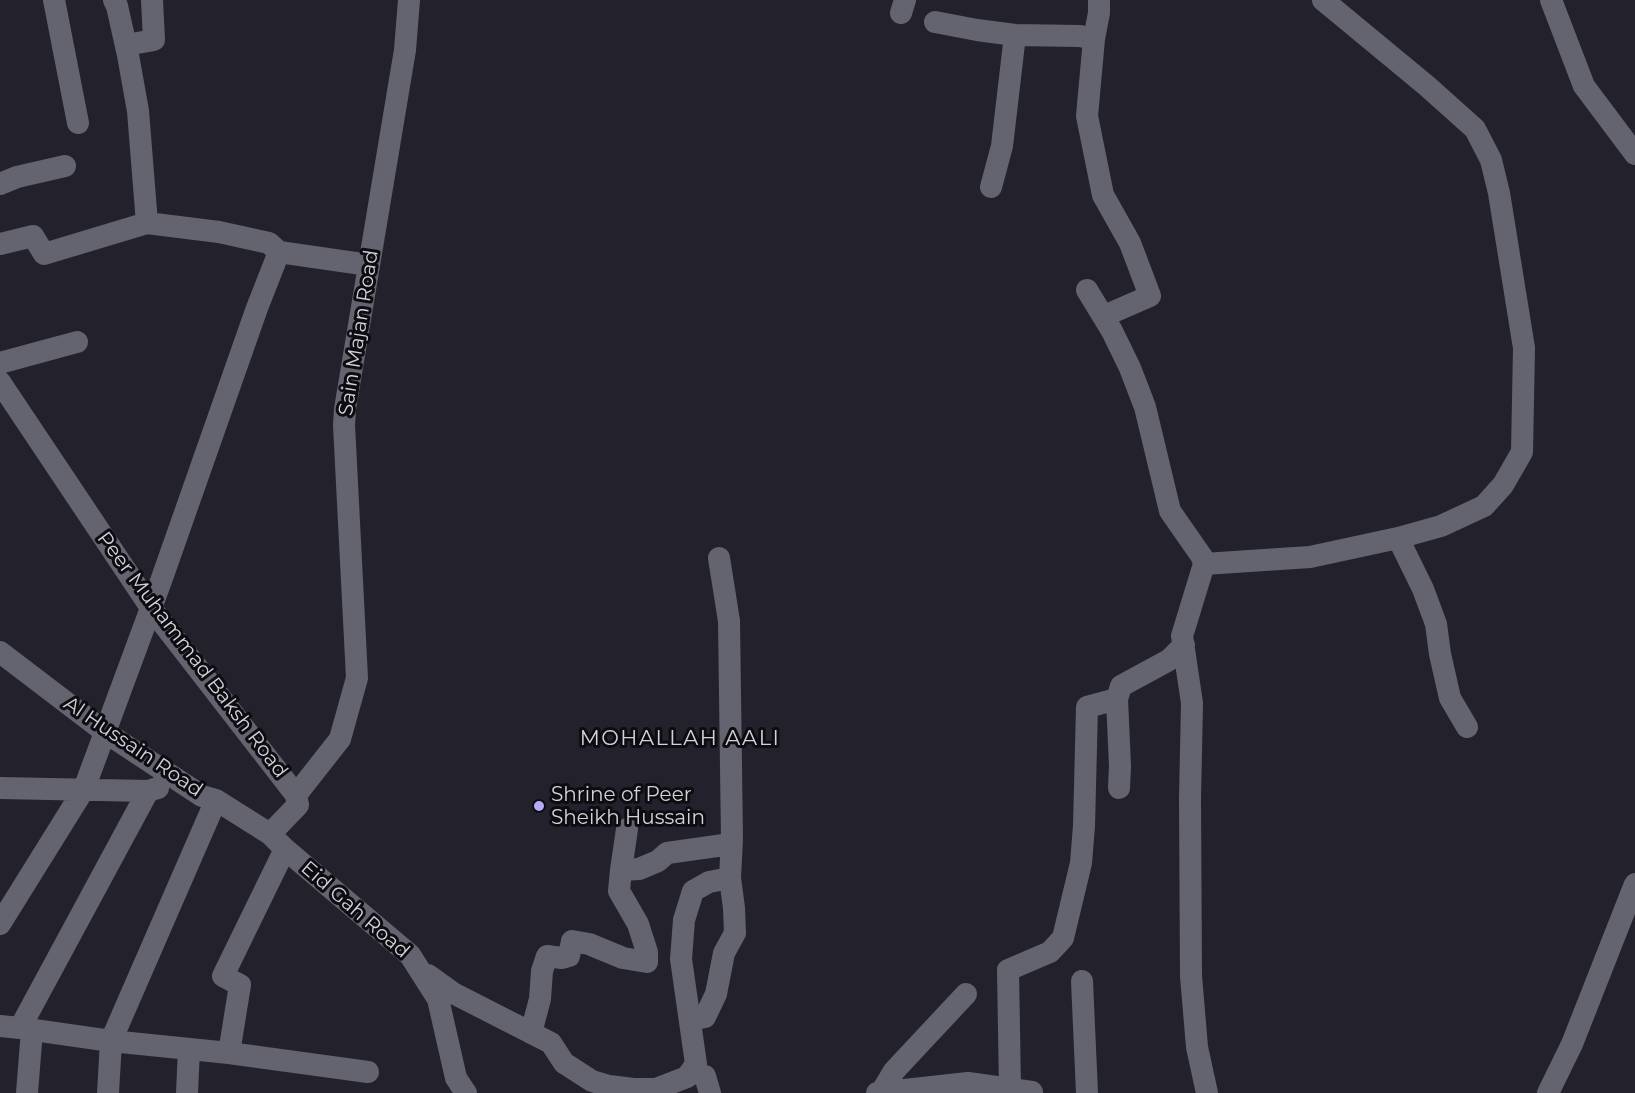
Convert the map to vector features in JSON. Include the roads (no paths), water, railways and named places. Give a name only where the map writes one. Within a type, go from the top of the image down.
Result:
[{"type":"street","points":[[54,0],[78,123]]},
{"type":"street","points":[[114,0],[126,45],[138,111],[147,223]]},
{"type":"street","points":[[126,45],[154,40],[152,0]]},
{"type":"street","name":"Sain Majan Road","points":[[296,795],[340,739],[357,678],[345,409],[405,50],[409,0]]},
{"type":"street","points":[[1099,0],[1087,116],[1103,195],[1130,243],[1149,296],[1104,316]]},
{"type":"street","points":[[1204,564],[1310,557],[1441,526],[1484,506],[1503,485],[1522,452],[1524,348],[1499,193],[1491,160],[1475,129],[1323,0]]},
{"type":"street","points":[[1551,0],[1584,86],[1635,154]]},
{"type":"street","points":[[935,22],[1015,35],[1080,36],[1094,39]]},
{"type":"street","points":[[991,187],[1002,146],[1015,35]]},
{"type":"street","points":[[0,184],[18,177],[65,166]]},
{"type":"street","points":[[1,242],[33,236],[44,254],[147,223],[219,232],[270,243],[279,252],[369,265]]},
{"type":"street","points":[[4,912],[84,789],[279,252]]},
{"type":"street","points":[[1087,290],[1104,316],[1130,368],[1145,407],[1170,511],[1202,557],[1204,564],[1182,636],[1192,703],[1191,976],[1197,1047],[1207,1093]]},
{"type":"street","points":[[0,363],[77,342]]},
{"type":"street","name":"Peer Muhammad Baksh Road","points":[[0,382],[151,608],[296,795],[298,805],[278,842]]},
{"type":"street","points":[[1398,538],[1423,589],[1436,624],[1450,698],[1467,727]]},
{"type":"street","points":[[690,1020],[705,1017],[716,994],[724,953],[735,933],[730,878],[729,621],[719,558]]},
{"type":"street","points":[[1119,789],[1117,699],[1121,686],[1169,660],[1184,645]]},
{"type":"street","name":"Al Hussain Road","points":[[0,652],[105,732],[202,796],[216,800],[278,842]]},
{"type":"street","points":[[1010,1089],[1008,970],[1050,952],[1063,938],[1081,863],[1087,707],[1117,699]]},
{"type":"street","points":[[0,788],[147,791],[180,781]]},
{"type":"street","points":[[27,1093],[17,1028],[147,791]]},
{"type":"street","points":[[108,1093],[111,1041],[216,800]]},
{"type":"street","points":[[531,1033],[540,999],[542,971],[547,957],[569,956],[572,940],[590,944],[623,958],[647,962],[647,952],[638,924],[619,891],[627,829]]},
{"type":"street","points":[[229,1053],[240,986],[223,976],[278,842]]},
{"type":"street","name":"Eid Gah Road","points":[[278,842],[410,955],[438,999],[456,1078],[465,1093]]},
{"type":"street","points":[[621,870],[639,869],[658,861],[667,853],[731,844]]},
{"type":"street","points":[[420,969],[453,993],[551,1043],[564,1063],[592,1081],[633,1089],[657,1089],[687,1077],[696,1064],[681,959],[684,920],[693,891],[709,882],[730,878]]},
{"type":"street","points":[[1548,1093],[1572,1044],[1635,884]]},
{"type":"street","points":[[1082,981],[1087,1093]]},
{"type":"street","points":[[880,1092],[894,1071],[966,994]]},
{"type":"street","points":[[17,1028],[368,1072]]},
{"type":"street","points":[[187,1093],[189,1049]]},
{"type":"street","points":[[691,1071],[705,1076],[710,1093]]},
{"type":"street","points":[[880,1092],[968,1083],[1032,1092]]},
{"type":"place","name":"Shrine of Peer Sheikh Hussain","points":[[539,806]]},
{"type":"district","name":"MOHALLAH AALI","points":[[680,739]]}]
